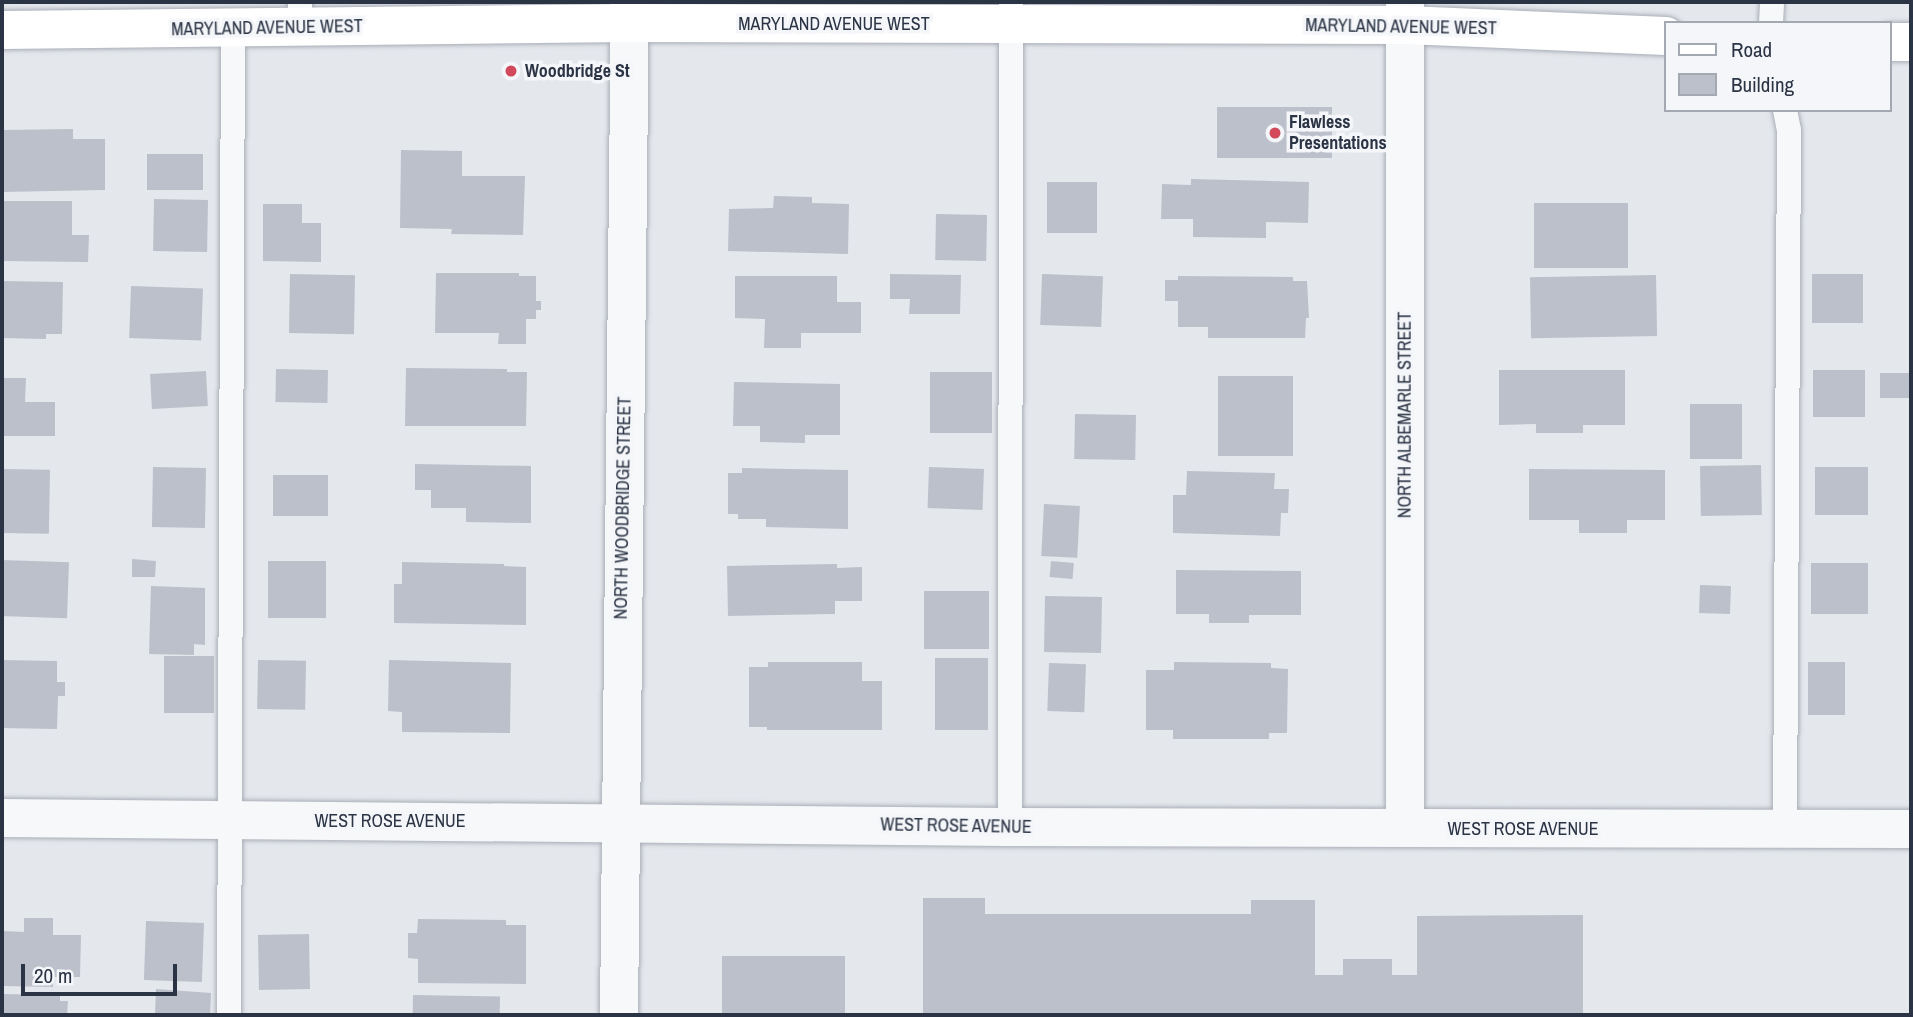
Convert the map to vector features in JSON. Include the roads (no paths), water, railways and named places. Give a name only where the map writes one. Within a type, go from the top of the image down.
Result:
[{"type":"main road","name":"MARYLAND AVENUE WEST","points":[[2,30],[233,29],[300,15],[630,12],[1405,13],[1664,36]]},
{"type":"main road","points":[[1892,42],[1911,42]]},
{"type":"street","name":"NORTH WOODBRIDGE STREET","points":[[619,1015],[619,822],[630,12]]},
{"type":"street","name":"NORTH ALBEMARLE STREET","points":[[1405,13],[1405,828]]},
{"type":"street","name":"WEST ROSE AVENUE","points":[[2,818],[1010,827],[1785,831],[1911,829]]},
{"type":"lane","points":[[1771,21],[1772,2]]},
{"type":"lane","points":[[1010,827],[1011,13]]},
{"type":"lane","points":[[229,1015],[233,29]]},
{"type":"lane","points":[[1785,112],[1789,130],[1785,831]]},
{"type":"place","name":"Woodbridge St","points":[[511,71]]},
{"type":"place","name":"Flawless Presentations","points":[[1275,133]]}]
